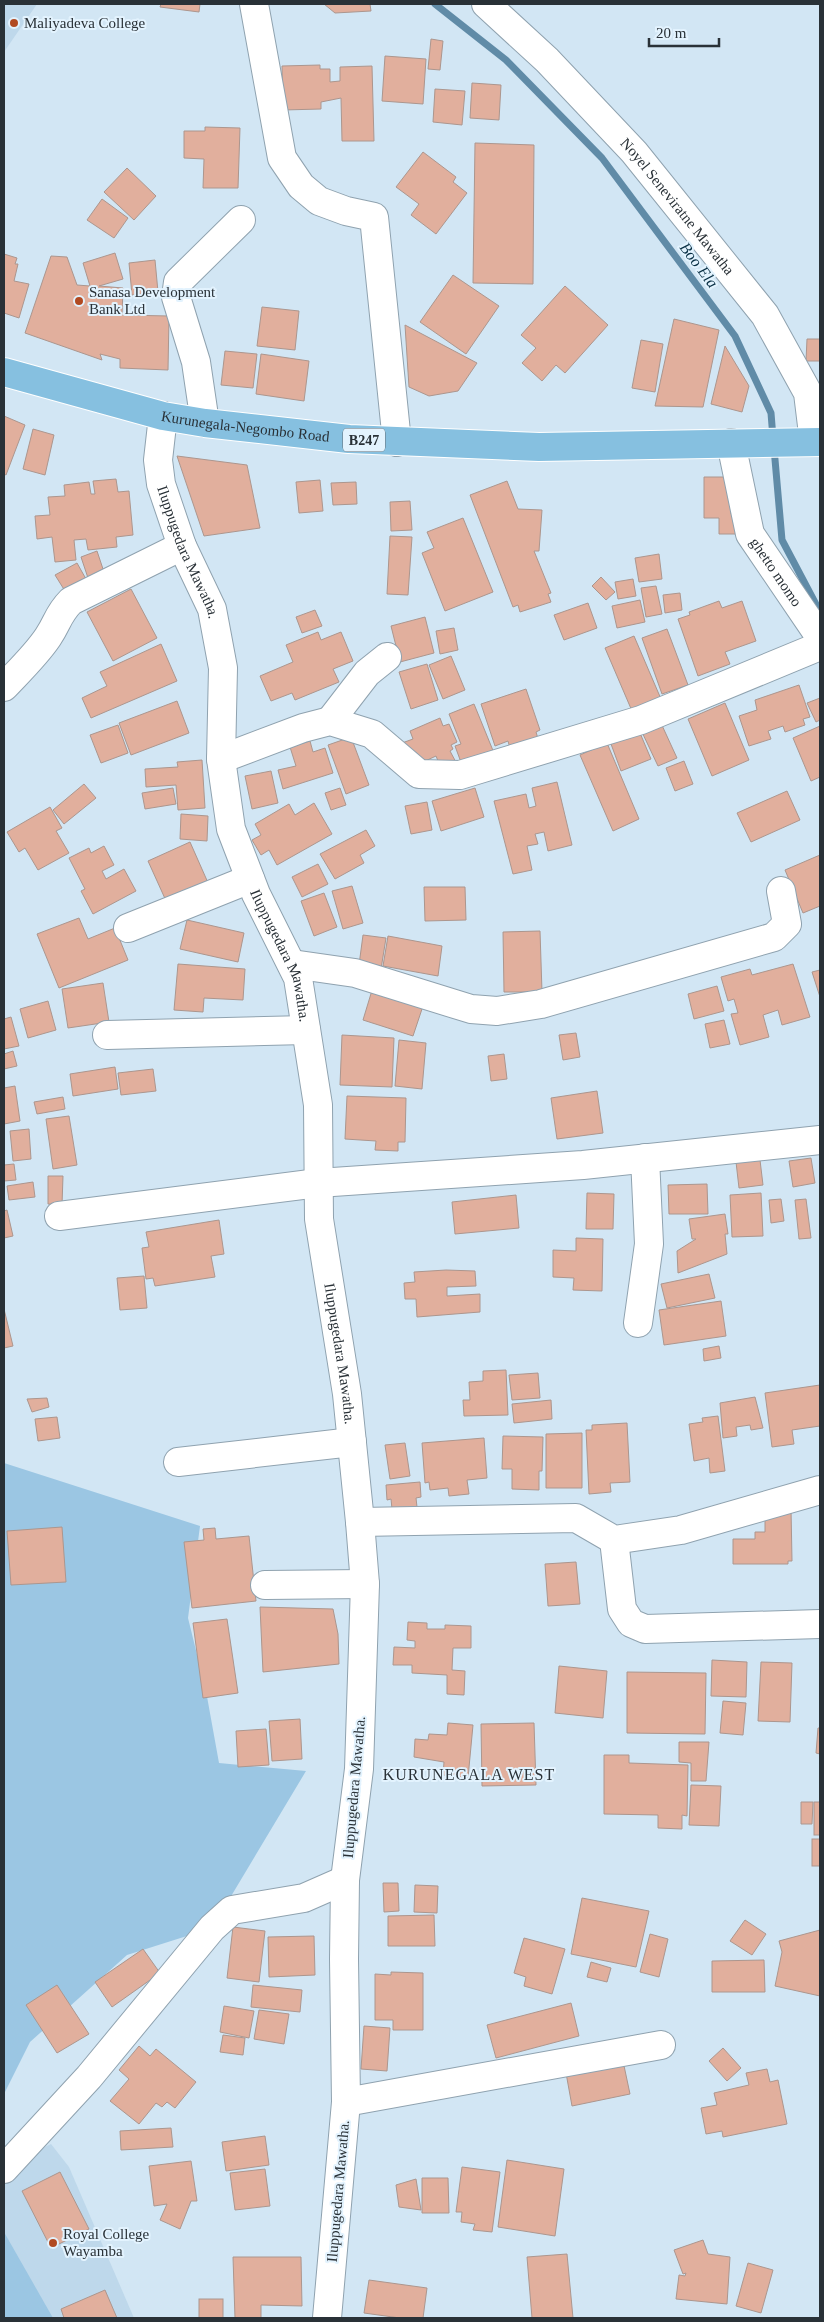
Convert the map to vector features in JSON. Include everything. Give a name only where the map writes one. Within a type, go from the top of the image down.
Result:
[{"type":"main road","name":"Kurunegala-Negombo Road","points":[[4,372],[163,416],[205,423],[397,442],[539,447],[731,443]]},
{"type":"main road","name":"B247","points":[[731,443],[809,442]]},
{"type":"street","points":[[254,4],[282,158],[301,186],[319,201],[346,210],[374,216],[397,442]]},
{"type":"street","name":"Noyel Seneviratne Mawatha","points":[[486,4],[548,60],[634,152],[765,316],[808,393],[809,442]]},
{"type":"street","points":[[205,423],[196,362],[176,297],[178,282],[241,220]]},
{"type":"street","name":"Iluppugedara Mawatha.","points":[[163,416],[158,460],[160,484],[182,546],[212,609],[223,668],[221,759],[231,829],[250,879],[298,978],[318,1104],[319,1220],[347,1394],[366,1584],[359,1769],[345,1880],[346,2102],[327,2318]]},
{"type":"street","name":"ghetto momo","points":[[731,443],[750,534],[820,637]]},
{"type":"street","points":[[4,687],[49,635],[59,613],[71,601],[182,546]]},
{"type":"street","points":[[221,759],[303,728],[330,721],[372,734],[420,774],[460,775],[642,720],[820,646]]},
{"type":"street","points":[[330,721],[368,673],[387,657]]},
{"type":"street","points":[[128,928],[250,879]]},
{"type":"street","points":[[292,964],[355,973],[471,1010],[497,1011],[541,1004],[774,937],[787,924],[781,891]]},
{"type":"street","points":[[107,1035],[306,1030]]},
{"type":"street","points":[[59,1216],[318,1183],[645,1158],[820,1140]]},
{"type":"street","points":[[638,1323],[649,1244],[645,1158]]},
{"type":"street","points":[[178,1462],[352,1442]]},
{"type":"street","points":[[360,1522],[576,1518],[614,1540],[681,1530],[820,1490]]},
{"type":"street","points":[[614,1540],[622,1609],[631,1623],[645,1629],[820,1624]]},
{"type":"street","points":[[264,1585],[366,1584]]},
{"type":"street","points":[[4,2169],[89,2077],[212,1928],[232,1910],[304,1898],[345,1880]]},
{"type":"street","points":[[346,2102],[661,2044]]},
{"type":"shaded area","name":"Maliyadeva College","points":[[4,4],[37,4],[4,52]]},
{"type":"shaded area","points":[[4,1463],[200,1526],[188,1618],[206,1691],[219,1763],[306,1771],[212,1928],[127,1955],[30,2042],[4,2094]]},
{"type":"shaded area","name":"Royal College Wayamba","points":[[51,2144],[69,2167],[134,2318],[4,2318],[4,2167]]},
{"type":"shaded area","points":[[4,2232],[53,2318],[4,2318]]},
{"type":"building","points":[[161,4],[200,4],[199,12],[160,7]]},
{"type":"building","points":[[324,4],[370,4],[371,11],[335,13]]},
{"type":"building","points":[[431,39],[443,41],[440,70],[428,69]]},
{"type":"building","points":[[385,56],[426,59],[423,104],[382,101]]},
{"type":"building","points":[[320,65],[320,69],[330,69],[330,82],[340,81],[340,67],[372,66],[374,141],[342,141],[341,98],[321,102],[321,109],[283,110],[282,66]]},
{"type":"building","points":[[472,83],[501,85],[499,120],[470,118]]},
{"type":"building","points":[[435,89],[465,91],[462,125],[433,122]]},
{"type":"building","points":[[205,127],[240,128],[238,188],[203,188],[204,159],[184,158],[184,131],[205,131]]},
{"type":"building","points":[[475,143],[534,145],[533,284],[473,283]]},
{"type":"building","points":[[423,152],[456,177],[453,182],[467,193],[436,234],[411,215],[419,204],[396,187]]},
{"type":"building","points":[[127,168],[156,196],[134,220],[104,192]]},
{"type":"building","points":[[102,199],[128,218],[114,238],[87,220]]},
{"type":"building","name":"Sanasa Development Bank Ltd","points":[[115,253],[123,279],[99,286],[123,288],[122,315],[169,316],[168,370],[120,368],[120,359],[100,354],[102,360],[25,333],[51,256],[67,257],[77,285],[90,286],[83,263]]},
{"type":"building","points":[[4,254],[17,258],[15,264],[18,264],[14,281],[29,284],[19,318],[4,313]]},
{"type":"building","points":[[155,260],[158,292],[132,295],[129,263]]},
{"type":"building","points":[[453,275],[499,306],[466,354],[420,322]]},
{"type":"building","points":[[565,286],[608,325],[565,373],[556,365],[542,381],[522,363],[536,348],[521,335]]},
{"type":"building","points":[[262,307],[299,311],[295,350],[257,346]]},
{"type":"building","points":[[674,319],[719,330],[703,407],[655,406]]},
{"type":"building","points":[[405,325],[477,363],[458,391],[429,396],[409,387]]},
{"type":"building","points":[[807,339],[820,339],[820,361],[806,361]]},
{"type":"building","points":[[641,340],[663,344],[655,392],[632,388]]},
{"type":"building","points":[[725,346],[749,386],[742,412],[711,404]]},
{"type":"building","points":[[225,351],[257,354],[253,388],[221,385]]},
{"type":"building","points":[[261,354],[309,361],[304,401],[256,394]]},
{"type":"building","points":[[4,416],[25,425],[6,475],[4,474]]},
{"type":"building","points":[[33,429],[54,435],[45,475],[23,469]]},
{"type":"building","points":[[177,456],[247,465],[260,528],[204,536]]},
{"type":"building","points":[[704,477],[731,477],[731,514],[736,514],[736,534],[719,534],[719,518],[704,518]]},
{"type":"building","points":[[116,479],[118,492],[129,491],[133,535],[116,537],[117,547],[88,550],[86,539],[74,540],[76,560],[55,562],[52,537],[37,539],[35,516],[50,515],[48,497],[65,496],[64,485],[89,482],[91,494],[95,494],[93,481]]},
{"type":"building","points":[[320,480],[323,511],[299,513],[296,482]]},
{"type":"building","points":[[507,481],[518,509],[542,510],[539,551],[534,551],[551,593],[548,594],[551,602],[520,612],[518,605],[513,607],[470,495]]},
{"type":"building","points":[[356,482],[357,504],[333,505],[331,483]]},
{"type":"building","points":[[410,501],[412,530],[391,531],[390,502]]},
{"type":"building","points":[[463,518],[493,592],[445,611],[422,553],[434,548],[427,532]]},
{"type":"building","points":[[390,536],[412,537],[408,595],[387,594]]},
{"type":"building","points":[[97,551],[104,572],[88,578],[81,557]]},
{"type":"building","points":[[659,554],[662,579],[639,582],[635,558]]},
{"type":"building","points":[[77,563],[86,579],[65,591],[55,575]]},
{"type":"building","points":[[601,577],[615,592],[606,600],[592,586]]},
{"type":"building","points":[[633,579],[636,596],[618,599],[615,582]]},
{"type":"building","points":[[656,586],[662,614],[646,617],[641,588]]},
{"type":"building","points":[[131,589],[157,638],[113,661],[87,612]]},
{"type":"building","points":[[680,593],[682,610],[665,613],[663,595]]},
{"type":"building","points":[[640,600],[645,622],[617,628],[612,606]]},
{"type":"building","points":[[719,601],[722,608],[742,601],[756,641],[725,652],[730,664],[698,676],[678,619],[690,615],[689,612]]},
{"type":"building","points":[[588,603],[597,628],[564,640],[554,615]]},
{"type":"building","points":[[315,610],[322,626],[302,633],[296,617]]},
{"type":"building","points":[[425,617],[434,653],[400,662],[391,626]]},
{"type":"building","points":[[454,628],[458,650],[440,654],[436,631]]},
{"type":"building","points":[[667,629],[688,685],[662,694],[642,638]]},
{"type":"building","points":[[318,632],[321,640],[341,632],[353,661],[333,669],[339,682],[295,700],[292,693],[271,701],[260,676],[293,662],[286,645]]},
{"type":"building","points":[[634,636],[661,699],[632,711],[605,648]]},
{"type":"building","points":[[161,644],[177,681],[91,718],[82,698],[107,686],[100,672]]},
{"type":"building","points":[[451,656],[465,690],[443,699],[429,665]]},
{"type":"building","points":[[427,664],[438,700],[411,709],[399,672]]},
{"type":"building","points":[[799,685],[810,717],[803,719],[805,725],[785,732],[783,726],[768,731],[771,739],[749,746],[739,716],[757,710],[755,700]]},
{"type":"building","points":[[526,689],[540,730],[536,732],[539,742],[511,752],[508,741],[495,746],[481,704]]},
{"type":"building","points":[[820,698],[820,720],[816,722],[807,703]]},
{"type":"building","points":[[177,701],[189,733],[131,755],[119,723]]},
{"type":"building","points":[[725,703],[749,760],[712,776],[688,719]]},
{"type":"building","points":[[474,704],[494,753],[462,765],[455,746],[461,744],[449,714]]},
{"type":"building","points":[[440,718],[443,726],[449,724],[457,742],[451,745],[453,749],[450,751],[458,766],[443,773],[436,756],[423,762],[402,743],[413,739],[410,731]]},
{"type":"building","points":[[660,721],[677,758],[658,766],[641,730]]},
{"type":"building","points":[[118,725],[128,753],[101,763],[90,735]]},
{"type":"building","points":[[820,726],[820,777],[811,781],[793,738]]},
{"type":"building","points":[[640,733],[651,759],[621,771],[611,744]]},
{"type":"building","points":[[351,737],[369,785],[346,794],[328,745]]},
{"type":"building","points":[[310,741],[313,752],[325,748],[333,773],[283,789],[278,770],[296,766],[290,747]]},
{"type":"building","points":[[607,743],[639,819],[613,831],[580,755]]},
{"type":"building","points":[[202,760],[205,808],[178,810],[176,785],[146,787],[145,769],[178,767],[177,762]]},
{"type":"building","points":[[684,761],[693,784],[675,791],[666,768]]},
{"type":"building","points":[[271,771],[278,803],[252,809],[245,776]]},
{"type":"building","points":[[557,782],[572,845],[548,851],[544,832],[535,834],[538,844],[527,846],[532,870],[513,874],[494,801],[526,794],[529,808],[536,806],[532,788]]},
{"type":"building","points":[[84,784],[96,798],[64,824],[53,810]]},
{"type":"building","points":[[173,788],[176,804],[145,809],[142,793]]},
{"type":"building","points":[[340,788],[346,805],[331,810],[325,793]]},
{"type":"building","points":[[475,788],[484,817],[441,831],[432,801]]},
{"type":"building","points":[[787,791],[800,820],[751,842],[737,813]]},
{"type":"building","points":[[427,802],[432,830],[411,834],[405,806]]},
{"type":"building","points":[[314,803],[332,834],[277,865],[269,850],[261,855],[252,840],[261,835],[255,824],[289,804],[295,815]]},
{"type":"building","points":[[50,807],[62,828],[56,831],[69,853],[38,870],[25,848],[19,852],[7,832]]},
{"type":"building","points":[[181,814],[208,816],[207,841],[180,839]]},
{"type":"building","points":[[366,830],[375,846],[360,855],[364,863],[335,879],[320,854]]},
{"type":"building","points":[[190,842],[209,885],[167,903],[148,861]]},
{"type":"building","points":[[104,846],[114,865],[102,871],[106,879],[124,869],[136,891],[93,914],[81,891],[85,889],[69,858],[89,848],[91,853]]},
{"type":"building","points":[[820,855],[820,906],[803,913],[785,870]]},
{"type":"building","points":[[318,864],[328,884],[302,897],[292,877]]},
{"type":"building","points":[[352,886],[363,923],[343,929],[332,891]]},
{"type":"building","points":[[424,887],[465,887],[466,920],[425,921]]},
{"type":"building","points":[[324,893],[337,927],[314,936],[301,901]]},
{"type":"building","points":[[79,918],[88,939],[115,928],[128,960],[59,988],[37,934]]},
{"type":"building","points":[[187,920],[244,933],[238,962],[180,949]]},
{"type":"building","points":[[540,931],[542,992],[504,992],[503,932]]},
{"type":"building","points":[[363,935],[386,938],[381,969],[359,965]]},
{"type":"building","points":[[388,936],[442,946],[438,976],[383,966]]},
{"type":"building","points":[[178,964],[245,969],[243,1000],[204,998],[203,1012],[174,1010]]},
{"type":"building","points":[[793,964],[810,1017],[782,1025],[778,1010],[763,1015],[769,1037],[740,1045],[731,1014],[738,1013],[734,999],[728,1001],[721,977],[750,969],[752,975]]},
{"type":"building","points":[[820,970],[820,997],[812,972]]},
{"type":"building","points":[[103,983],[109,1022],[68,1028],[62,989]]},
{"type":"building","points":[[717,986],[724,1011],[694,1019],[688,994]]},
{"type":"building","points":[[373,987],[424,1003],[413,1036],[363,1020]]},
{"type":"building","points":[[48,1001],[56,1030],[28,1038],[20,1009]]},
{"type":"building","points":[[11,1017],[19,1046],[4,1049],[4,1019]]},
{"type":"building","points":[[724,1020],[730,1044],[710,1048],[705,1024]]},
{"type":"building","points":[[576,1033],[580,1057],[563,1060],[559,1035]]},
{"type":"building","points":[[342,1035],[394,1038],[392,1087],[340,1085]]},
{"type":"building","points":[[399,1040],[426,1043],[422,1089],[395,1086]]},
{"type":"building","points":[[13,1051],[17,1066],[4,1069],[4,1054]]},
{"type":"building","points":[[504,1054],[507,1079],[491,1081],[488,1056]]},
{"type":"building","points":[[115,1067],[118,1089],[73,1096],[70,1074]]},
{"type":"building","points":[[153,1069],[156,1091],[121,1095],[118,1073]]},
{"type":"building","points":[[15,1086],[20,1121],[4,1124],[4,1088]]},
{"type":"building","points":[[597,1091],[603,1133],[557,1139],[551,1098]]},
{"type":"building","points":[[347,1096],[406,1098],[405,1142],[398,1142],[398,1151],[375,1150],[376,1141],[345,1139]]},
{"type":"building","points":[[63,1097],[65,1109],[37,1114],[34,1102]]},
{"type":"building","points":[[69,1116],[77,1165],[53,1169],[46,1119]]},
{"type":"building","points":[[29,1129],[31,1159],[13,1161],[10,1131]]},
{"type":"building","points":[[811,1158],[815,1183],[793,1187],[789,1161]]},
{"type":"building","points":[[760,1160],[763,1185],[739,1188],[736,1162]]},
{"type":"building","points":[[14,1164],[16,1180],[4,1181],[4,1165]]},
{"type":"building","points":[[48,1176],[63,1176],[62,1205],[48,1204]]},
{"type":"building","points":[[33,1182],[35,1197],[9,1200],[7,1186]]},
{"type":"building","points":[[707,1184],[708,1214],[669,1214],[668,1185]]},
{"type":"building","points":[[587,1193],[614,1194],[613,1229],[586,1229]]},
{"type":"building","points":[[761,1193],[763,1236],[732,1237],[730,1195]]},
{"type":"building","points":[[516,1195],[519,1228],[455,1234],[452,1202]]},
{"type":"building","points":[[781,1199],[784,1221],[771,1223],[769,1200]]},
{"type":"building","points":[[806,1199],[811,1238],[799,1239],[795,1200]]},
{"type":"building","points":[[7,1210],[13,1236],[4,1238],[4,1211]]},
{"type":"building","points":[[725,1214],[728,1234],[725,1234],[727,1254],[678,1273],[677,1251],[696,1239],[692,1239],[689,1219]]},
{"type":"building","points":[[219,1220],[224,1254],[211,1256],[215,1277],[155,1286],[153,1278],[146,1279],[142,1248],[149,1247],[146,1232]]},
{"type":"building","points":[[576,1238],[603,1239],[602,1291],[573,1290],[574,1278],[553,1277],[553,1250],[576,1251]]},
{"type":"building","points":[[475,1271],[476,1286],[447,1287],[447,1296],[480,1294],[480,1312],[417,1317],[416,1299],[405,1299],[404,1283],[415,1282],[414,1272]]},
{"type":"building","points":[[709,1274],[715,1298],[667,1308],[661,1284]]},
{"type":"building","points":[[144,1276],[147,1308],[120,1310],[117,1278]]},
{"type":"building","points":[[721,1301],[726,1336],[664,1345],[659,1310]]},
{"type":"building","points":[[4,1309],[13,1346],[4,1348]]},
{"type":"building","points":[[719,1346],[721,1358],[704,1361],[703,1349]]},
{"type":"building","points":[[506,1370],[508,1415],[464,1416],[463,1400],[470,1400],[469,1382],[483,1381],[483,1371]]},
{"type":"building","points":[[538,1373],[540,1398],[512,1400],[509,1375]]},
{"type":"building","points":[[820,1385],[820,1426],[792,1430],[794,1444],[772,1447],[765,1393]]},
{"type":"building","points":[[755,1397],[763,1428],[751,1430],[750,1425],[736,1427],[737,1436],[723,1438],[720,1403]]},
{"type":"building","points":[[47,1398],[49,1407],[32,1412],[27,1399]]},
{"type":"building","points":[[551,1400],[552,1419],[514,1423],[512,1404]]},
{"type":"building","points":[[718,1416],[725,1471],[710,1473],[709,1458],[694,1461],[689,1424],[703,1422],[702,1418]]},
{"type":"building","points":[[57,1417],[60,1438],[38,1441],[35,1419]]},
{"type":"building","points":[[627,1423],[630,1482],[610,1483],[611,1492],[589,1494],[586,1430],[592,1430],[592,1425]]},
{"type":"building","points":[[582,1433],[582,1488],[546,1488],[546,1434]]},
{"type":"building","points":[[503,1436],[543,1437],[542,1471],[539,1471],[539,1490],[512,1489],[512,1469],[502,1469]]},
{"type":"building","points":[[484,1438],[487,1478],[467,1480],[469,1494],[449,1496],[448,1488],[430,1490],[429,1482],[425,1483],[422,1443]]},
{"type":"building","points":[[405,1443],[410,1476],[390,1479],[385,1445]]},
{"type":"building","points":[[420,1482],[421,1497],[416,1498],[417,1507],[392,1509],[391,1499],[387,1500],[386,1485]]},
{"type":"building","points":[[765,1508],[791,1508],[792,1561],[788,1561],[788,1564],[733,1564],[733,1539],[755,1539],[755,1532],[765,1532]]},
{"type":"building","points":[[62,1527],[66,1582],[11,1585],[7,1531]]},
{"type":"building","points":[[215,1528],[216,1539],[249,1536],[256,1601],[192,1608],[184,1542],[204,1540],[203,1529]]},
{"type":"building","points":[[576,1562],[580,1604],[548,1606],[545,1564]]},
{"type":"building","points":[[260,1607],[333,1609],[338,1634],[339,1664],[263,1672]]},
{"type":"building","points":[[227,1619],[238,1693],[203,1698],[193,1623]]},
{"type":"building","points":[[408,1622],[427,1623],[427,1629],[445,1629],[445,1625],[471,1626],[471,1648],[453,1648],[452,1670],[465,1671],[464,1695],[447,1694],[447,1675],[412,1673],[412,1665],[393,1665],[394,1647],[415,1648],[415,1641],[407,1640]]},
{"type":"building","points":[[712,1660],[747,1662],[746,1697],[711,1696]]},
{"type":"building","points":[[761,1662],[792,1663],[790,1722],[758,1721]]},
{"type":"building","points":[[559,1666],[607,1671],[603,1718],[555,1713]]},
{"type":"building","points":[[627,1672],[706,1673],[705,1734],[627,1733]]},
{"type":"building","points":[[723,1701],[746,1703],[743,1735],[720,1733]]},
{"type":"building","points":[[300,1719],[302,1759],[272,1761],[269,1721]]},
{"type":"building","points":[[448,1723],[473,1725],[468,1778],[443,1775],[444,1762],[414,1757],[415,1739],[428,1740],[429,1734],[447,1735]]},
{"type":"building","points":[[534,1723],[536,1785],[482,1786],[481,1724]]},
{"type":"building","points":[[818,1728],[820,1728],[820,1754],[816,1753]]},
{"type":"building","points":[[266,1729],[269,1765],[238,1767],[236,1731]]},
{"type":"building","points":[[679,1742],[709,1742],[706,1781],[691,1781],[691,1763],[679,1762]]},
{"type":"building","points":[[604,1755],[629,1755],[629,1763],[688,1765],[687,1816],[682,1815],[682,1829],[658,1828],[658,1815],[604,1814]]},
{"type":"building","points":[[691,1785],[721,1786],[719,1826],[689,1825]]},
{"type":"building","points":[[801,1802],[813,1802],[812,1824],[801,1824]]},
{"type":"building","points":[[814,1802],[820,1802],[820,1835],[814,1835]]},
{"type":"building","points":[[812,1839],[820,1839],[820,1866],[812,1866]]},
{"type":"building","points":[[383,1883],[398,1883],[399,1911],[384,1912]]},
{"type":"building","points":[[415,1885],[438,1886],[437,1913],[414,1912]]},
{"type":"building","points":[[582,1898],[649,1911],[636,1967],[571,1954]]},
{"type":"building","points":[[434,1915],[435,1946],[388,1946],[388,1916]]},
{"type":"building","points":[[745,1920],[766,1934],[752,1955],[730,1941]]},
{"type":"building","points":[[233,1927],[265,1931],[259,1982],[227,1978]]},
{"type":"building","points":[[820,1930],[820,1996],[775,1986],[782,1952],[779,1941]]},
{"type":"building","points":[[650,1934],[668,1939],[659,1977],[640,1972]]},
{"type":"building","points":[[314,1936],[315,1975],[269,1977],[268,1937]]},
{"type":"building","points":[[524,1938],[565,1949],[552,1994],[524,1986],[526,1977],[514,1973]]},
{"type":"building","points":[[143,1949],[160,1973],[112,2007],[95,1982]]},
{"type":"building","points":[[764,1960],[765,1992],[712,1992],[712,1961]]},
{"type":"building","points":[[591,1962],[611,1968],[607,1982],[587,1977]]},
{"type":"building","points":[[391,1972],[423,1973],[423,2030],[393,2030],[393,2020],[375,2020],[375,1974],[391,1975]]},
{"type":"building","points":[[57,1985],[89,2034],[57,2053],[26,2005]]},
{"type":"building","points":[[253,1985],[302,1990],[300,2012],[251,2007]]},
{"type":"building","points":[[571,2003],[579,2036],[496,2058],[487,2025]]},
{"type":"building","points":[[224,2006],[254,2011],[249,2038],[220,2032]]},
{"type":"building","points":[[259,2010],[289,2014],[284,2044],[254,2039]]},
{"type":"building","points":[[364,2026],[390,2028],[387,2071],[361,2069]]},
{"type":"building","points":[[223,2035],[245,2038],[243,2055],[220,2052]]},
{"type":"building","points":[[139,2046],[150,2056],[156,2049],[196,2082],[175,2108],[167,2102],[162,2107],[156,2103],[139,2124],[110,2101],[129,2079],[119,2070]]},
{"type":"building","points":[[723,2048],[741,2068],[727,2081],[709,2061]]},
{"type":"building","points":[[623,2061],[630,2094],[572,2106],[566,2073]]},
{"type":"building","points":[[767,2069],[770,2082],[778,2080],[787,2124],[723,2137],[722,2131],[706,2134],[701,2108],[717,2105],[714,2093],[749,2085],[746,2073]]},
{"type":"building","points":[[171,2128],[173,2147],[121,2150],[120,2131]]},
{"type":"building","points":[[265,2136],[269,2165],[226,2171],[222,2142]]},
{"type":"building","points":[[507,2160],[564,2169],[555,2236],[498,2227]]},
{"type":"building","points":[[191,2161],[197,2201],[191,2201],[180,2229],[160,2220],[167,2204],[154,2206],[149,2166]]},
{"type":"building","points":[[462,2167],[500,2172],[492,2232],[473,2230],[475,2224],[461,2222],[462,2212],[456,2212]]},
{"type":"building","points":[[265,2169],[270,2206],[235,2210],[230,2173]]},
{"type":"building","points":[[60,2172],[89,2229],[51,2248],[22,2191]]},
{"type":"building","points":[[422,2178],[448,2178],[449,2213],[422,2213]]},
{"type":"building","points":[[416,2179],[421,2210],[399,2207],[396,2185]]},
{"type":"building","points":[[703,2240],[708,2254],[730,2257],[727,2304],[676,2299],[679,2275],[685,2276],[686,2273],[683,2274],[674,2250]]},
{"type":"building","points":[[567,2254],[573,2318],[532,2318],[527,2257]]},
{"type":"building","points":[[233,2257],[301,2257],[302,2306],[261,2305],[261,2318],[235,2318]]},
{"type":"building","points":[[748,2263],[773,2270],[761,2313],[736,2306]]},
{"type":"building","points":[[369,2280],[427,2288],[423,2318],[400,2318],[364,2313]]},
{"type":"building","points":[[105,2290],[117,2318],[64,2318],[61,2309]]},
{"type":"building","points":[[199,2299],[223,2299],[223,2318],[199,2318]]},
{"type":"waterway","name":"Boo Ela","points":[[435,4],[506,60],[602,158],[735,336],[771,413],[773,438]]},
{"type":"waterway","name":"Boo Ela","points":[[774,448],[782,540],[820,612]]},
{"type":"place","name":"Maliyadeva College","points":[[14,23]]},
{"type":"place","name":"Sanasa Development Bank Ltd","points":[[79,301]]},
{"type":"place","name":"Royal College Wayamba","points":[[53,2243]]},
{"type":"district","name":"KURUNEGALA WEST","points":[[469,1774]]}]
